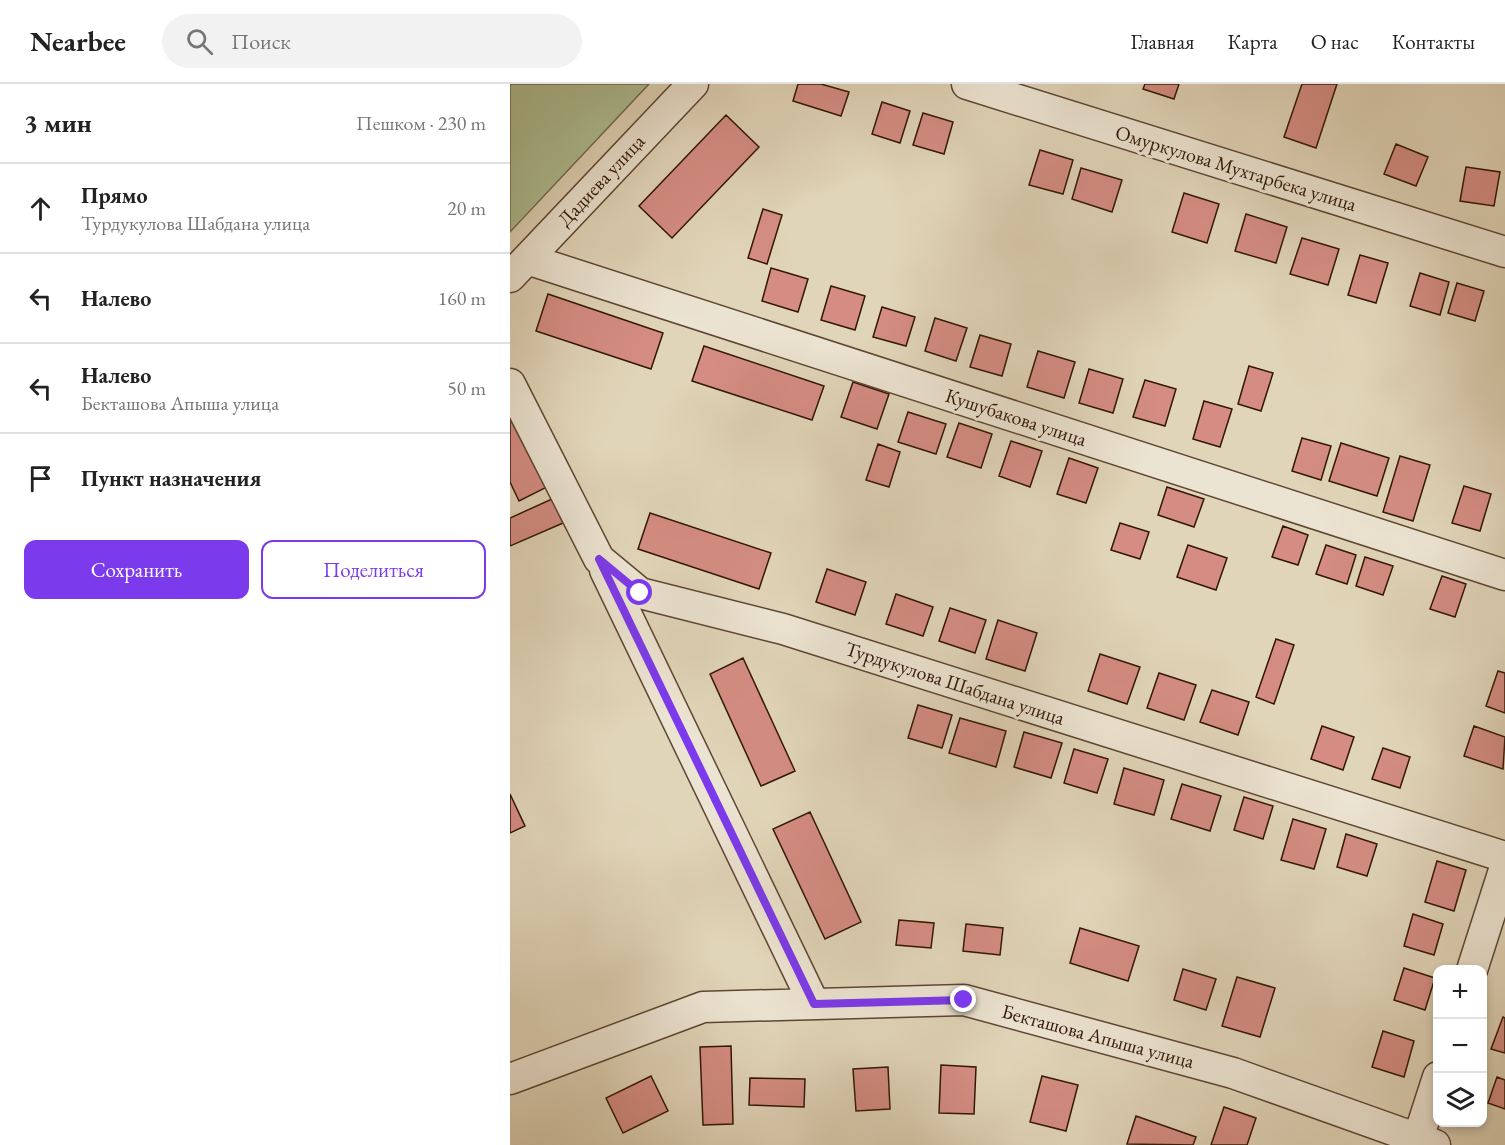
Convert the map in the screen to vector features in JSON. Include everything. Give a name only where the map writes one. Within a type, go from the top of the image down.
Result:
[{"type":"street","name":"Дадиева улица","points":[[518,268],[693,84]]},
{"type":"street","name":"Омуркулова Мухтарбека улица","points":[[967,84],[1505,252]]},
{"type":"street","name":"Кушубакова улица","points":[[518,268],[1505,575]]},
{"type":"street","name":"Турдукулова Шабдана улица","points":[[510,384],[599,559],[640,593],[794,633],[1505,857]]},
{"type":"street","points":[[599,559],[814,1004]]},
{"type":"street","points":[[1473,965],[1505,867]]},
{"type":"street","name":"Бекташова Апыша улица","points":[[510,1078],[702,1008],[964,1000],[1233,1073],[1423,1143]]},
{"type":"street","points":[[1423,1143],[1433,1096]]},
{"type":"green space","points":[[510,84],[649,84],[510,232]]},
{"type":"building","points":[[798,84],[821,84],[849,92],[841,116],[793,101]]},
{"type":"building","points":[[1145,84],[1179,84],[1174,99],[1143,89]]},
{"type":"building","points":[[1302,84],[1337,84],[1316,148],[1284,137]]},
{"type":"building","points":[[882,102],[910,111],[900,143],[872,134]]},
{"type":"building","points":[[923,113],[953,122],[944,154],[913,145]]},
{"type":"building","points":[[726,115],[759,147],[672,238],[639,206]]},
{"type":"building","points":[[1396,144],[1428,157],[1416,186],[1384,174]]},
{"type":"building","points":[[1040,150],[1073,160],[1063,194],[1029,185]]},
{"type":"building","points":[[1466,167],[1500,172],[1494,206],[1460,201]]},
{"type":"building","points":[[1081,168],[1122,180],[1112,212],[1072,199]]},
{"type":"building","points":[[1184,193],[1219,204],[1207,243],[1172,232]]},
{"type":"building","points":[[763,209],[782,215],[767,264],[748,258]]},
{"type":"building","points":[[1246,214],[1287,227],[1276,263],[1235,251]]},
{"type":"building","points":[[1302,238],[1339,249],[1328,285],[1290,274]]},
{"type":"building","points":[[1360,255],[1388,263],[1376,303],[1348,295]]},
{"type":"building","points":[[771,268],[808,279],[798,312],[762,301]]},
{"type":"building","points":[[1420,273],[1449,282],[1440,315],[1410,306]]},
{"type":"building","points":[[1457,283],[1484,291],[1475,321],[1448,313]]},
{"type":"building","points":[[831,286],[865,296],[855,330],[821,320]]},
{"type":"building","points":[[548,294],[663,333],[651,369],[536,331]]},
{"type":"building","points":[[882,307],[915,317],[906,346],[873,337]]},
{"type":"building","points":[[935,318],[967,328],[956,361],[925,351]]},
{"type":"building","points":[[980,335],[1011,344],[1002,376],[970,367]]},
{"type":"building","points":[[704,346],[824,386],[812,420],[692,381]]},
{"type":"building","points":[[1038,351],[1075,362],[1064,398],[1027,387]]},
{"type":"building","points":[[1249,366],[1273,373],[1261,411],[1238,404]]},
{"type":"building","points":[[1089,369],[1123,379],[1113,413],[1079,403]]},
{"type":"building","points":[[1145,380],[1176,389],[1165,426],[1133,417]]},
{"type":"building","points":[[853,382],[889,394],[877,429],[841,417]]},
{"type":"building","points":[[1204,401],[1232,409],[1220,447],[1193,439]]},
{"type":"building","points":[[510,411],[547,487],[519,501],[510,482]]},
{"type":"building","points":[[908,412],[946,424],[936,454],[898,442]]},
{"type":"building","points":[[959,423],[992,434],[981,468],[947,457]]},
{"type":"building","points":[[1302,438],[1331,446],[1321,480],[1292,471]]},
{"type":"building","points":[[1011,441],[1042,451],[1030,487],[999,476]]},
{"type":"building","points":[[1341,443],[1389,458],[1377,496],[1329,481]]},
{"type":"building","points":[[878,444],[900,452],[889,487],[866,480]]},
{"type":"building","points":[[1400,456],[1430,465],[1413,521],[1383,512]]},
{"type":"building","points":[[1069,458],[1098,468],[1086,503],[1057,494]]},
{"type":"building","points":[[1464,486],[1491,494],[1480,531],[1452,523]]},
{"type":"building","points":[[1167,487],[1204,499],[1194,527],[1158,515]]},
{"type":"building","points":[[552,499],[563,523],[510,546],[510,518]]},
{"type":"building","points":[[650,513],[771,553],[759,589],[638,549]]},
{"type":"building","points":[[1120,523],[1149,532],[1140,559],[1111,550]]},
{"type":"building","points":[[1283,526],[1308,535],[1298,565],[1272,557]]},
{"type":"building","points":[[1188,545],[1227,558],[1216,590],[1177,577]]},
{"type":"building","points":[[1326,545],[1356,555],[1347,584],[1316,574]]},
{"type":"building","points":[[1365,557],[1393,566],[1383,595],[1356,586]]},
{"type":"building","points":[[827,569],[866,582],[855,615],[816,602]]},
{"type":"building","points":[[1442,576],[1466,584],[1455,617],[1430,609]]},
{"type":"building","points":[[896,594],[933,607],[923,636],[886,624]]},
{"type":"building","points":[[950,608],[986,620],[975,653],[939,641]]},
{"type":"building","points":[[998,620],[1037,633],[1025,671],[986,659]]},
{"type":"building","points":[[1276,639],[1294,645],[1274,704],[1256,697]]},
{"type":"building","points":[[1100,654],[1140,667],[1127,704],[1088,691]]},
{"type":"building","points":[[743,658],[795,771],[761,786],[710,674]]},
{"type":"building","points":[[1498,671],[1505,673],[1505,713],[1486,706]]},
{"type":"building","points":[[1159,673],[1196,685],[1184,720],[1147,708]]},
{"type":"building","points":[[1212,690],[1249,702],[1238,735],[1200,722]]},
{"type":"building","points":[[918,705],[952,715],[942,748],[908,738]]},
{"type":"building","points":[[960,718],[1006,731],[996,767],[949,753]]},
{"type":"building","points":[[1322,726],[1354,737],[1343,770],[1311,759]]},
{"type":"building","points":[[1474,726],[1505,737],[1503,769],[1464,756]]},
{"type":"building","points":[[1024,732],[1062,743],[1051,778],[1014,767]]},
{"type":"building","points":[[1383,748],[1410,757],[1400,788],[1372,779]]},
{"type":"building","points":[[1074,749],[1108,759],[1097,793],[1064,783]]},
{"type":"building","points":[[1124,768],[1164,780],[1154,815],[1114,804]]},
{"type":"building","points":[[1182,784],[1221,796],[1210,831],[1171,819]]},
{"type":"building","points":[[510,794],[525,826],[510,833]]},
{"type":"building","points":[[1244,797],[1273,806],[1263,839],[1234,830]]},
{"type":"building","points":[[810,812],[861,922],[825,939],[773,829]]},
{"type":"building","points":[[1293,819],[1326,829],[1314,869],[1281,860]]},
{"type":"building","points":[[1346,834],[1377,844],[1367,876],[1337,867]]},
{"type":"building","points":[[1437,861],[1466,870],[1454,911],[1425,902]]},
{"type":"building","points":[[1413,914],[1443,924],[1434,955],[1404,946]]},
{"type":"building","points":[[899,920],[934,923],[931,948],[896,945]]},
{"type":"building","points":[[966,924],[1003,928],[1000,955],[963,951]]},
{"type":"building","points":[[1080,928],[1139,946],[1128,981],[1070,963]]},
{"type":"building","points":[[1404,968],[1433,977],[1425,1010],[1394,1000]]},
{"type":"building","points":[[1183,969],[1216,979],[1206,1010],[1174,1000]]},
{"type":"building","points":[[1237,977],[1275,988],[1260,1037],[1222,1026]]},
{"type":"building","points":[[1503,1017],[1505,1018],[1505,1053],[1491,1049]]},
{"type":"building","points":[[1383,1031],[1414,1041],[1404,1077],[1372,1067]]},
{"type":"building","points":[[731,1046],[733,1124],[703,1125],[700,1047]]},
{"type":"building","points":[[941,1065],[976,1067],[974,1114],[939,1113]]},
{"type":"building","points":[[888,1067],[890,1109],[856,1111],[853,1069]]},
{"type":"building","points":[[651,1076],[668,1111],[623,1133],[606,1098]]},
{"type":"building","points":[[1042,1076],[1078,1085],[1066,1131],[1030,1122]]},
{"type":"building","points":[[1497,1077],[1505,1080],[1505,1109],[1488,1103]]},
{"type":"building","points":[[750,1078],[805,1079],[804,1107],[749,1105]]},
{"type":"building","points":[[1224,1107],[1256,1118],[1247,1145],[1211,1145]]},
{"type":"building","points":[[1136,1116],[1196,1137],[1193,1145],[1127,1144]]},
{"type":"route","points":[[640,593],[599,559],[814,1004],[964,1000]]}]
